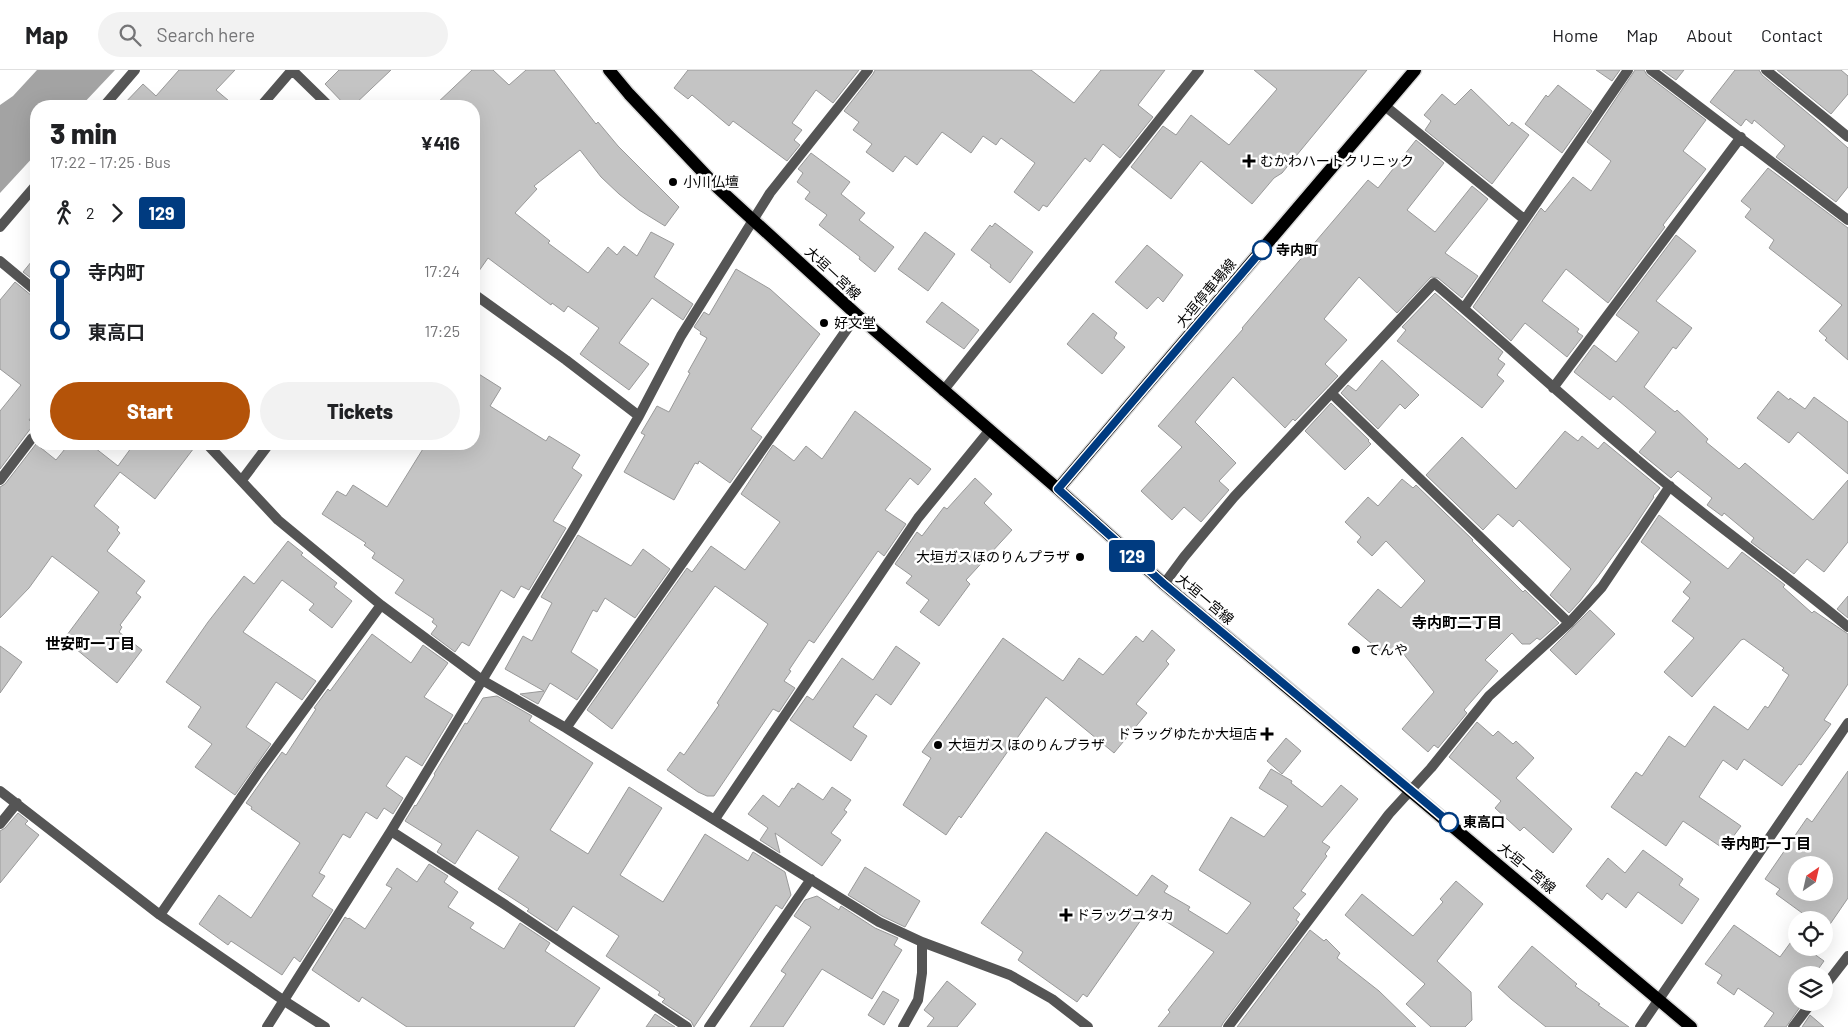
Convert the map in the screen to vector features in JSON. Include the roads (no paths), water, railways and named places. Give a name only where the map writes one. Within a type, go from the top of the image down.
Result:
[{"type":"main road","name":"大垣一宮線","points":[[610,70],[629,94],[718,188],[857,315],[1058,489],[1164,584],[1691,1027]]},
{"type":"main road","name":"大垣停車場線","points":[[1058,489],[1415,70]]},
{"type":"street","points":[[109,100],[135,70]]},
{"type":"street","points":[[266,100],[292,70],[323,100]]},
{"type":"street","points":[[267,1027],[391,831],[573,530],[639,416],[681,336],[770,193],[868,70]]},
{"type":"street","points":[[943,391],[1199,70]]},
{"type":"street","points":[[1464,308],[1628,70]]},
{"type":"street","points":[[1651,70],[1848,220]]},
{"type":"street","points":[[1766,70],[1848,138]]},
{"type":"street","points":[[1385,106],[1524,219]]},
{"type":"street","points":[[1553,388],[1741,137]]},
{"type":"street","points":[[0,227],[30,192]]},
{"type":"street","points":[[0,261],[30,286]]},
{"type":"street","points":[[1164,584],[1234,497],[1434,283],[1553,388],[1670,486],[1848,627]]},
{"type":"street","points":[[480,298],[566,360],[639,416]]},
{"type":"street","points":[[566,728],[857,315]]},
{"type":"street","points":[[1331,393],[1569,623]]},
{"type":"street","points":[[715,819],[918,518],[989,431]]},
{"type":"street","points":[[0,480],[30,441]]},
{"type":"street","points":[[213,450],[278,520],[380,605],[482,680],[566,728],[879,922],[922,942],[1010,975],[1052,999],[1088,1027]]},
{"type":"street","points":[[242,480],[264,450]]},
{"type":"street","points":[[1228,1027],[1389,814],[1489,696],[1569,623],[1602,587],[1670,486]]},
{"type":"street","points":[[160,915],[260,770],[380,605]]},
{"type":"street","points":[[1640,1027],[1848,723]]},
{"type":"street","points":[[0,791],[160,915],[325,1027]]},
{"type":"street","points":[[0,824],[18,804]]},
{"type":"street","points":[[391,831],[687,1027]]},
{"type":"street","points":[[709,1027],[811,879]]},
{"type":"street","points":[[903,1027],[918,1000],[922,973],[922,942]]},
{"type":"street","points":[[1833,975],[1848,956]]},
{"type":"street","points":[[1793,1027],[1805,1011]]},
{"type":"place","name":"むかわハートクリニック","points":[[1249,161]]},
{"type":"place","name":"小川仏壇","points":[[673,182]]},
{"type":"place","name":"寺内町","points":[[1262,250]]},
{"type":"place","name":"好文堂","points":[[824,323]]},
{"type":"place","name":"大垣ガスほのりんプラザ","points":[[1080,557]]},
{"type":"place","name":"てんや","points":[[1356,650]]},
{"type":"place","name":"ドラッグゆたか大垣店","points":[[1267,734]]},
{"type":"place","name":"大垣ガス ほのりんプラザ","points":[[938,745]]},
{"type":"place","name":"東高口","points":[[1449,822]]},
{"type":"place","name":"ドラッグユタカ","points":[[1066,915]]},
{"type":"district","name":"寺内町二丁目","points":[[1457,623]]},
{"type":"district","name":"世安町一丁目","points":[[90,644]]},
{"type":"district","name":"寺内町一丁目","points":[[1766,844]]}]
